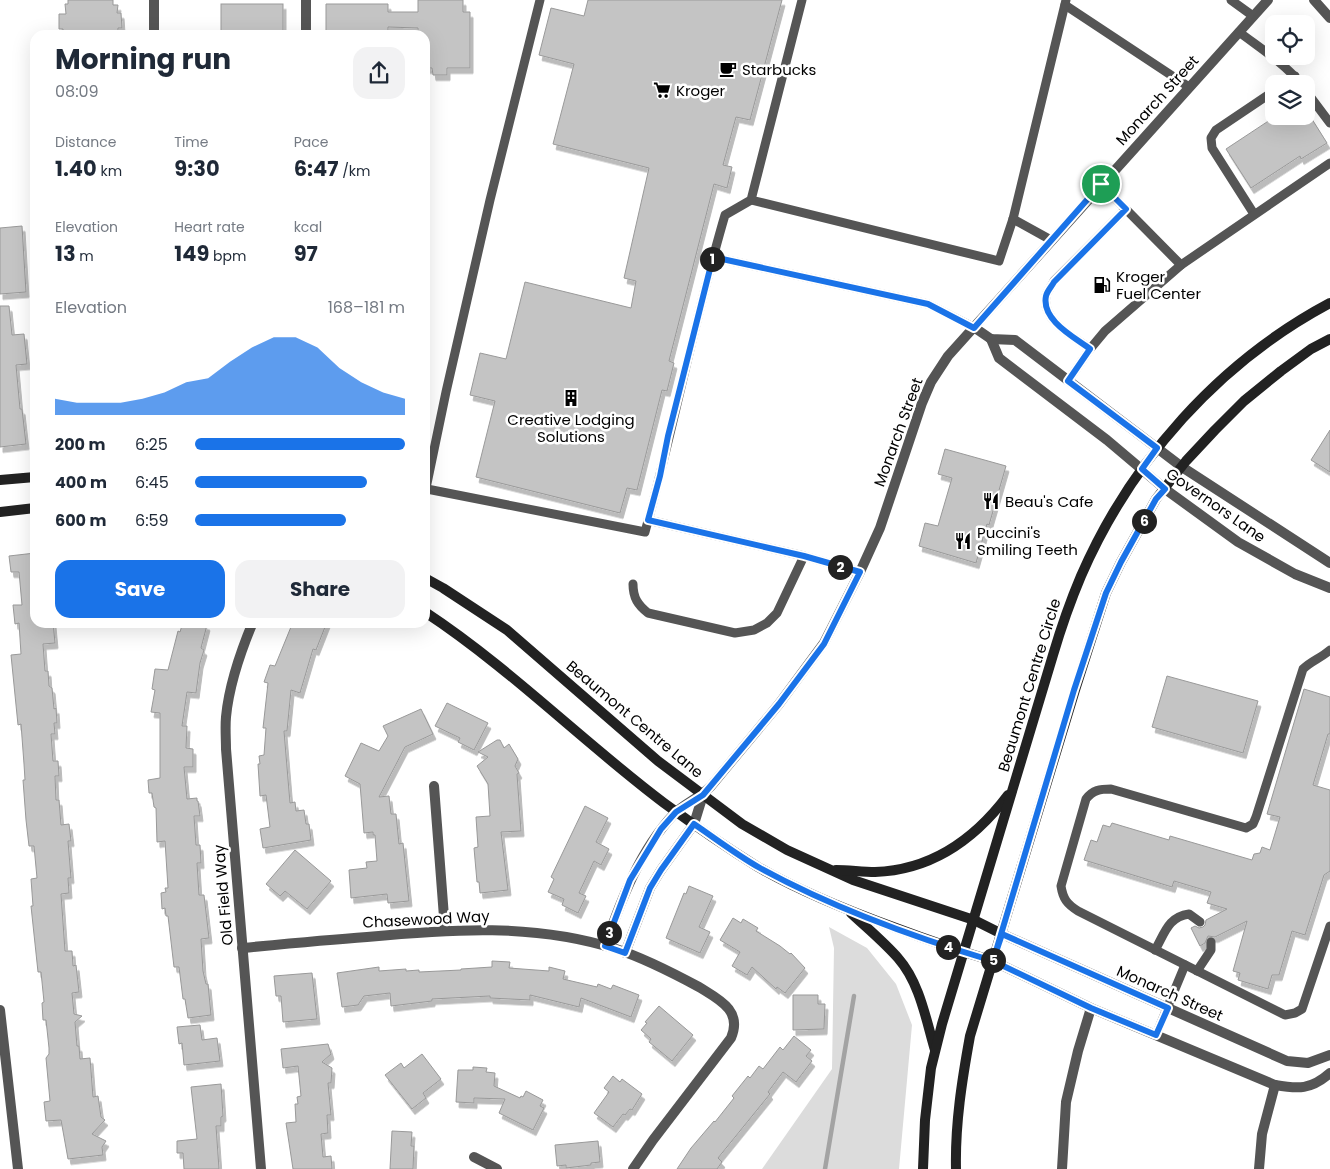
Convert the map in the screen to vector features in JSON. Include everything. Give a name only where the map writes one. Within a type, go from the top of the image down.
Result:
[{"type":"street","points":[[154,0],[154,30]]},
{"type":"street","points":[[306,0],[306,30]]},
{"type":"street","name":"Monarch Street","points":[[703,795],[779,704],[824,644],[880,528],[922,403],[931,382],[948,356],[1268,0]]},
{"type":"street","points":[[1314,0],[1330,18]]},
{"type":"street","name":"Beaumont Centre Circle","points":[[923,1169],[925,1120],[935,1050],[1052,655],[1075,591],[1096,544],[1142,469],[1157,448],[1188,412],[1218,382],[1251,354],[1276,335],[1330,303]]},
{"type":"street","points":[[974,328],[991,339]]},
{"type":"street","name":"Governors Lane","points":[[1330,563],[1182,467],[1015,340],[991,339],[999,358],[1107,440],[1165,489],[1238,542],[1295,574],[1330,588]]},
{"type":"street","points":[[956,1169],[956,1130],[961,1084],[970,1036],[1074,690],[1106,593],[1156,499],[1182,467],[1244,401],[1281,371],[1330,339]]},
{"type":"street","points":[[0,480],[30,477]]},
{"type":"street","points":[[0,512],[30,509]]},
{"type":"street","name":"Beaumont Centre Lane","points":[[430,581],[506,630],[658,761],[742,824],[786,850],[853,880],[974,920],[1002,934]]},
{"type":"street","points":[[430,615],[452,629],[676,812],[758,867],[788,883],[846,909],[963,952],[993,961],[1091,1008],[1274,1085],[1297,1089],[1318,1083],[1330,1074]]},
{"type":"street","name":"Old Field Way","points":[[250,628],[241,650],[229,696],[226,718],[226,749],[261,1169]]},
{"type":"street","points":[[434,786],[445,930]]},
{"type":"street","points":[[830,870],[876,872],[929,861],[950,850],[973,834],[992,816],[1012,790]]},
{"type":"street","points":[[605,946],[630,880],[661,829],[676,812],[703,795]]},
{"type":"street","points":[[625,953],[650,888],[694,824],[703,795]]},
{"type":"street","points":[[846,909],[899,959],[910,976],[920,998],[935,1050]]},
{"type":"street","name":"Chasewood Way","points":[[242,948],[445,930],[496,929],[576,939],[605,946],[686,980],[727,1005],[735,1031],[732,1038],[652,1140],[633,1169]]},
{"type":"street","name":"Monarch Street","points":[[1002,934],[1286,1061],[1308,1062],[1330,1055]]},
{"type":"street","points":[[1062,1169],[1066,1102],[1078,1051],[1091,1008]]},
{"type":"street","points":[[0,1010],[18,1169]]},
{"type":"street","points":[[1260,1169],[1262,1134],[1274,1085]]},
{"type":"street","points":[[474,1157],[497,1169]]},
{"type":"lane","points":[[430,471],[490,200],[540,0]]},
{"type":"lane","points":[[751,200],[802,0]]},
{"type":"lane","points":[[1231,0],[1253,16]]},
{"type":"lane","points":[[430,492],[645,532],[725,215],[751,200],[999,261],[1013,219],[1066,2],[1189,87]]},
{"type":"lane","points":[[1239,32],[1292,75]]},
{"type":"lane","points":[[1254,214],[1212,148],[1211,138],[1216,130],[1265,97]]},
{"type":"lane","points":[[1315,103],[1330,123]]},
{"type":"lane","points":[[1068,381],[1105,331],[1181,264],[1330,163]]},
{"type":"lane","points":[[1101,184],[1181,264]]},
{"type":"lane","points":[[1090,349],[1054,321],[1046,309],[1046,295],[1054,282],[1126,209]]},
{"type":"lane","points":[[1013,219],[1052,240]]},
{"type":"lane","points":[[713,257],[928,304],[974,328]]},
{"type":"lane","points":[[648,520],[804,556],[860,572]]},
{"type":"lane","points":[[633,584],[633,595],[640,607],[648,614],[735,633],[754,630],[767,623],[777,613],[804,556]]},
{"type":"lane","points":[[1330,650],[1326,659],[1309,663],[1303,669],[1253,824],[1246,828],[1111,788],[1099,789],[1090,793],[1086,798],[1061,886],[1063,897],[1069,906],[1285,1015],[1295,1014],[1302,1009],[1330,926]]},
{"type":"lane","points":[[1156,950],[1172,920],[1179,915],[1189,914],[1200,922]]},
{"type":"lane","points":[[1197,971],[1211,950],[1211,942]]},
{"type":"lane","points":[[1156,1035],[1185,965]]},
{"type":"shaded area","points":[[829,927],[867,948],[896,984],[912,1025],[899,1169],[762,1169],[832,1069],[834,948]]},
{"type":"building","points":[[68,0],[113,0],[113,5],[118,5],[117,13],[121,13],[122,28],[118,28],[118,30],[59,29],[59,14],[66,14],[65,4],[68,4]]},
{"type":"building","points":[[418,0],[463,0],[463,12],[470,12],[470,68],[447,68],[447,75],[433,75],[432,68],[430,68],[430,30],[388,27],[388,30],[326,30],[326,4],[388,4],[388,12],[418,12]]},
{"type":"building","points":[[588,0],[782,0],[750,120],[736,117],[723,165],[732,167],[727,188],[714,184],[669,361],[674,363],[667,391],[662,390],[637,490],[627,488],[620,513],[476,477],[495,401],[470,395],[480,353],[506,359],[525,282],[631,308],[636,281],[624,278],[649,168],[553,144],[574,64],[539,55],[551,8],[584,16]]},
{"type":"building","points":[[221,4],[283,4],[283,30],[221,30]]},
{"type":"building","points":[[1265,123],[1265,125],[1315,124],[1327,143],[1301,159],[1300,156],[1251,188],[1226,149]]},
{"type":"building","points":[[22,226],[26,292],[0,294],[0,228]]},
{"type":"building","points":[[0,306],[9,306],[12,335],[24,334],[27,364],[16,365],[20,409],[22,409],[26,444],[0,447]]},
{"type":"building","points":[[1330,430],[1330,472],[1311,460]]},
{"type":"building","points":[[945,449],[1006,466],[976,563],[919,546],[925,523],[938,526],[952,478],[938,474]]},
{"type":"building","points":[[30,554],[30,628],[54,628],[55,643],[43,644],[45,671],[48,671],[54,709],[56,708],[57,723],[54,723],[55,734],[51,734],[53,761],[58,761],[59,776],[55,776],[56,800],[59,800],[61,825],[69,824],[71,841],[68,841],[71,878],[68,878],[69,893],[61,894],[65,951],[72,951],[73,966],[76,965],[79,992],[72,993],[74,1014],[82,1016],[75,1022],[80,1059],[90,1058],[93,1097],[98,1096],[101,1117],[105,1120],[92,1134],[106,1141],[102,1147],[103,1155],[68,1159],[61,1120],[46,1121],[44,1102],[50,1101],[46,1058],[49,1054],[49,1048],[46,1020],[43,1020],[42,1003],[44,1002],[41,972],[38,972],[31,906],[33,906],[31,879],[37,878],[34,846],[29,846],[23,780],[25,780],[21,724],[18,725],[11,655],[21,654],[19,623],[15,624],[13,605],[22,605],[19,572],[11,572],[9,556]]},
{"type":"building","points":[[181,628],[206,628],[201,648],[204,650],[200,663],[196,693],[187,692],[182,726],[187,726],[186,748],[193,749],[193,767],[184,767],[187,799],[197,798],[200,816],[194,816],[196,845],[200,845],[201,863],[197,863],[199,895],[204,895],[209,938],[201,939],[203,971],[206,984],[208,984],[211,1015],[188,1018],[185,999],[183,999],[179,967],[174,967],[168,916],[166,916],[165,908],[162,909],[161,893],[166,892],[165,888],[168,888],[165,841],[157,842],[156,808],[154,807],[152,793],[149,793],[148,780],[160,778],[160,713],[151,712],[155,690],[152,689],[155,669],[168,670],[178,631],[180,632]]},
{"type":"building","points":[[291,628],[325,628],[316,650],[313,649],[300,693],[291,690],[287,731],[284,731],[290,803],[295,802],[296,811],[304,810],[306,824],[309,824],[311,840],[263,848],[260,829],[270,827],[266,795],[260,796],[258,764],[260,764],[259,756],[264,755],[266,728],[263,728],[268,683],[264,682],[270,665],[275,666]]},
{"type":"building","points":[[1167,676],[1258,701],[1243,753],[1152,727]]},
{"type":"building","points":[[1304,689],[1330,697],[1330,734],[1328,734],[1313,785],[1330,790],[1330,871],[1324,875],[1305,935],[1292,931],[1279,975],[1272,975],[1268,989],[1238,980],[1240,973],[1233,971],[1247,921],[1215,937],[1208,936],[1205,943],[1200,946],[1191,928],[1195,926],[1203,927],[1206,920],[1227,909],[1207,903],[1211,892],[1174,881],[1172,887],[1084,860],[1091,840],[1097,842],[1103,825],[1110,827],[1112,823],[1169,840],[1170,836],[1252,860],[1254,854],[1260,853],[1262,847],[1270,850],[1280,817],[1267,814]]},
{"type":"building","points":[[447,703],[488,723],[474,750],[458,742],[460,738],[435,726]]},
{"type":"building","points":[[421,709],[433,734],[405,747],[379,797],[389,796],[391,814],[396,814],[399,844],[403,843],[409,901],[388,903],[387,894],[351,898],[349,870],[367,868],[366,862],[377,861],[375,835],[373,835],[373,832],[364,833],[360,784],[345,776],[361,743],[379,751],[388,736],[383,726]]},
{"type":"building","points":[[500,740],[504,748],[509,744],[518,759],[515,766],[519,773],[517,774],[521,831],[501,832],[508,890],[480,893],[479,882],[477,882],[474,848],[478,847],[476,817],[490,816],[488,784],[477,766],[488,757],[478,752]]},
{"type":"building","points":[[585,806],[608,818],[596,842],[609,849],[601,865],[594,861],[579,893],[586,896],[578,913],[562,905],[564,899],[548,892],[554,879],[551,877]]},
{"type":"building","points":[[295,850],[331,881],[307,909],[285,891],[280,896],[266,884]]},
{"type":"building","points":[[689,886],[713,896],[699,927],[710,932],[700,953],[666,938],[684,893],[686,894]]},
{"type":"building","points":[[733,918],[741,923],[743,919],[758,928],[756,931],[791,953],[805,968],[785,993],[777,987],[776,989],[752,967],[747,975],[732,966],[740,952],[720,940]]},
{"type":"building","points":[[492,961],[510,962],[509,968],[549,971],[549,967],[565,971],[563,979],[597,987],[598,984],[611,989],[613,985],[639,995],[631,1017],[581,998],[579,1007],[530,995],[530,1000],[490,998],[490,996],[432,999],[432,1001],[391,1006],[390,993],[364,996],[358,1005],[342,1007],[337,973],[379,967],[379,971],[406,969],[406,971],[419,970],[419,972],[461,970],[492,967]]},
{"type":"building","points":[[312,973],[317,1019],[283,1022],[281,996],[276,996],[274,976]]},
{"type":"building","points":[[793,995],[818,995],[818,1004],[825,1004],[824,1029],[793,1030]]},
{"type":"building","points":[[659,1006],[693,1035],[672,1061],[649,1042],[651,1039],[641,1030],[647,1023],[645,1022]]},
{"type":"building","points":[[200,1025],[202,1040],[217,1038],[220,1061],[184,1065],[182,1043],[179,1044],[177,1027]]},
{"type":"building","points":[[794,1036],[811,1050],[806,1056],[812,1061],[796,1082],[783,1072],[768,1092],[770,1094],[718,1158],[722,1162],[717,1169],[677,1169],[691,1148],[734,1098],[732,1096],[748,1076],[750,1078],[759,1066],[763,1069],[780,1047],[783,1050]]},
{"type":"building","points":[[328,1044],[331,1054],[322,1062],[332,1068],[331,1083],[328,1083],[331,1115],[327,1115],[328,1133],[321,1134],[323,1157],[331,1156],[332,1169],[293,1169],[286,1123],[296,1122],[295,1104],[298,1104],[297,1097],[301,1096],[298,1066],[283,1068],[281,1049]]},
{"type":"building","points":[[422,1054],[441,1079],[423,1093],[426,1098],[412,1109],[385,1075],[401,1063],[404,1068]]},
{"type":"building","points":[[473,1067],[487,1068],[486,1072],[495,1073],[494,1086],[520,1098],[521,1096],[523,1097],[526,1091],[543,1100],[540,1106],[544,1108],[533,1130],[499,1113],[505,1099],[474,1098],[474,1103],[456,1102],[458,1070],[473,1070]]},
{"type":"building","points":[[613,1076],[620,1082],[622,1079],[642,1094],[632,1110],[630,1109],[625,1115],[623,1114],[613,1127],[594,1113],[609,1092],[604,1088]]},
{"type":"building","points":[[221,1084],[223,1116],[221,1117],[221,1126],[216,1126],[219,1169],[184,1169],[183,1153],[177,1153],[177,1141],[197,1139],[191,1087]]},
{"type":"building","points":[[392,1131],[412,1132],[411,1146],[414,1146],[413,1169],[390,1169]]},
{"type":"building","points":[[598,1141],[600,1162],[566,1168],[566,1165],[557,1166],[555,1145]]},
{"type":"waterway","points":[[825,1169],[854,996]]},
{"type":"place","name":"Starbucks","points":[[728,69]]},
{"type":"place","name":"Kroger","points":[[662,90]]},
{"type":"place","name":"Kroger Fuel Center","points":[[1102,285]]},
{"type":"place","name":"Creative Lodging Solutions","points":[[571,398]]},
{"type":"place","name":"Beau's Cafe","points":[[991,501]]},
{"type":"place","name":"Puccini's Smiling Teeth","points":[[963,541]]},
{"type":"route","points":[[1101,184],[974,328],[928,304],[713,257],[648,520],[804,556],[860,572],[824,644],[779,704],[703,795],[676,812],[661,829],[630,880],[605,946],[625,953],[650,888],[694,824],[758,867],[788,883],[860,915],[993,961],[1002,934],[1168,1008],[1156,1035],[1091,1008],[993,961],[1074,690],[1106,593],[1156,499],[1165,489],[1142,469],[1157,448],[1068,381],[1090,349],[1054,321],[1046,309],[1046,295],[1054,282],[1126,209],[1101,184]]}]
